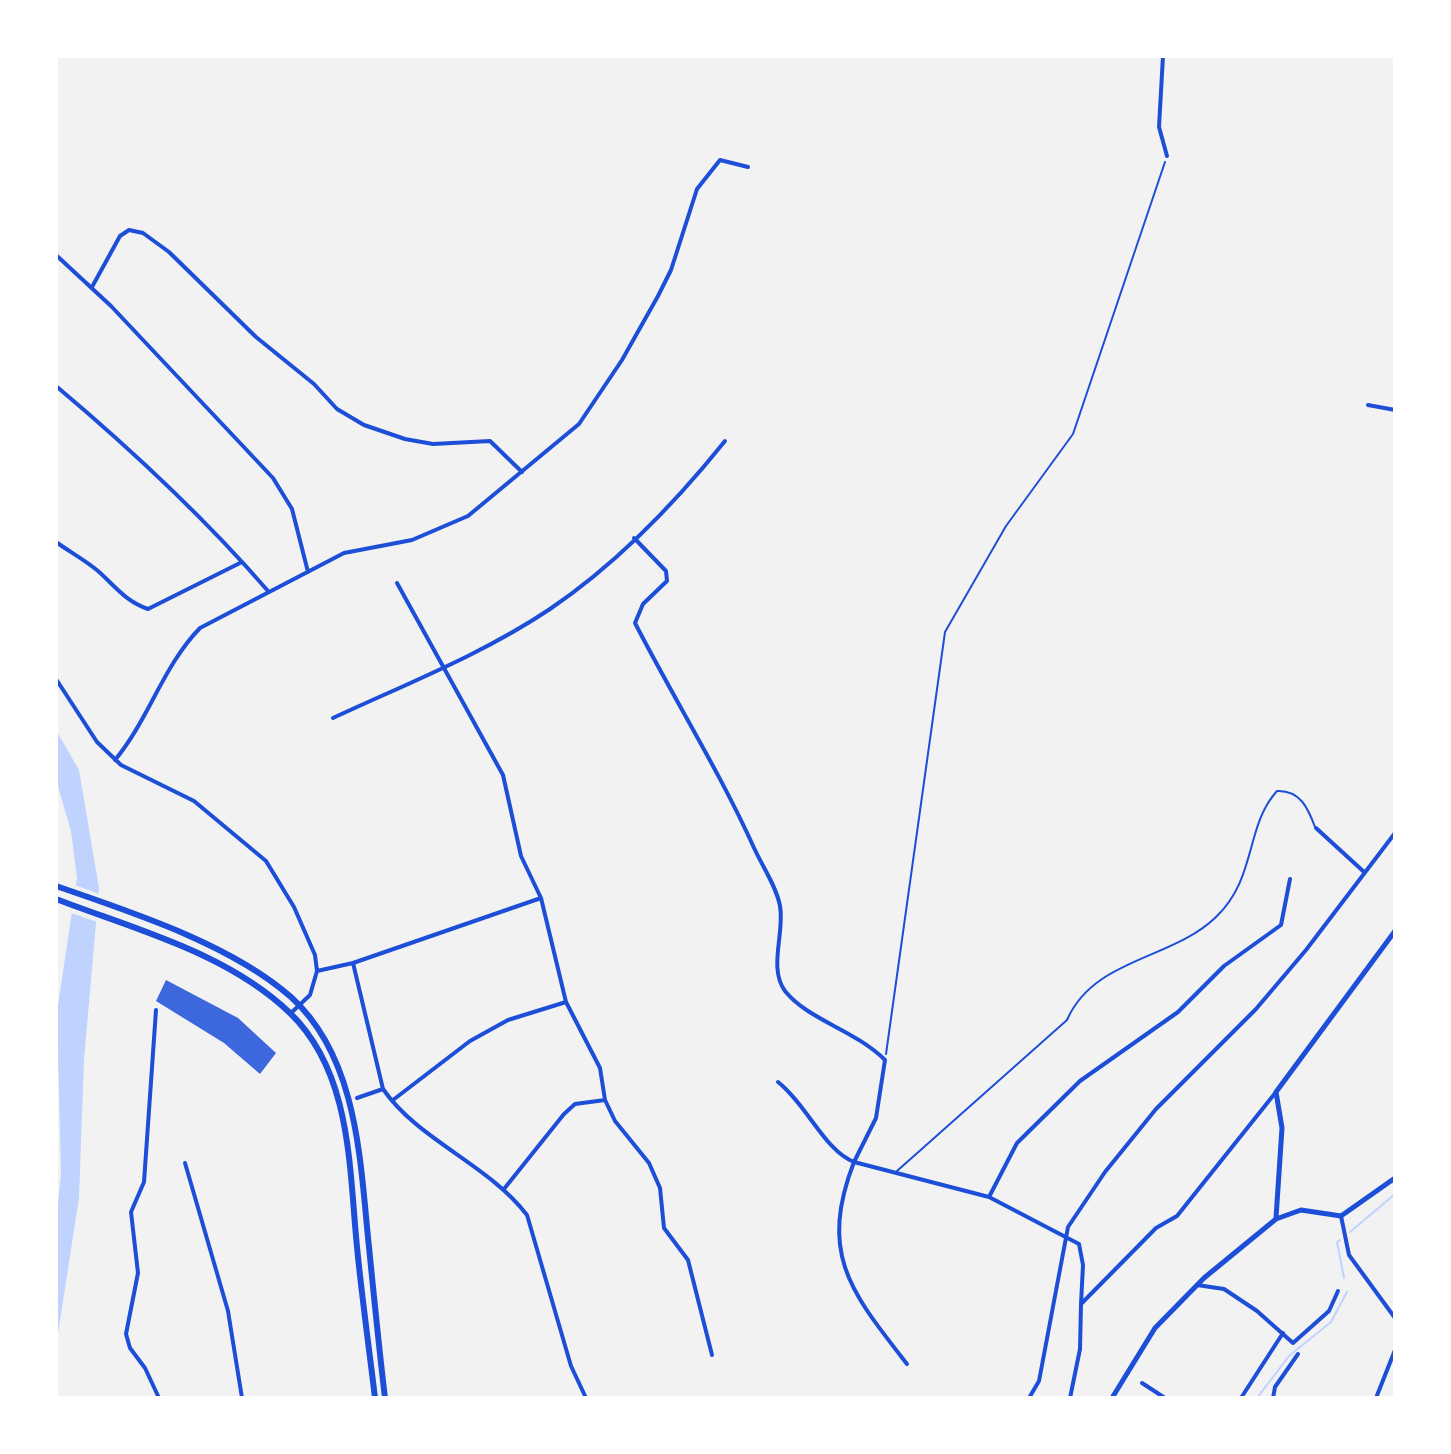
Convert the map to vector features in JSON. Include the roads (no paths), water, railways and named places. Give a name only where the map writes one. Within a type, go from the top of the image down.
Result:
[{"type":"main road","points":[[56,886],[114,906],[215,950],[278,986],[300,1006],[333,1057],[352,1109],[385,1398]]},
{"type":"main road","points":[[56,899],[199,955],[248,982],[290,1013],[314,1044],[339,1102],[375,1398]]},
{"type":"street","points":[[1163,56],[1159,127],[1167,156]]},
{"type":"street","points":[[115,760],[131,741],[182,647],[200,628],[344,553],[412,540],[468,516],[579,424],[622,360],[671,270],[697,189],[720,160],[748,167]]},
{"type":"street","points":[[92,287],[120,236],[129,230],[143,233],[169,252],[256,337],[314,384],[337,409],[364,425],[405,439],[433,444],[490,441],[522,472]]},
{"type":"street","points":[[56,255],[92,287],[273,478],[292,509],[308,572]]},
{"type":"street","points":[[56,386],[154,471],[268,591]]},
{"type":"street","points":[[1368,405],[1395,410]]},
{"type":"street","points":[[333,718],[441,667],[549,610],[634,538],[725,441]]},
{"type":"street","points":[[634,538],[666,571],[667,581],[643,604],[635,623],[698,743],[732,799],[780,907],[777,954],[783,989],[807,1011],[854,1033],[885,1060],[876,1118],[854,1162],[838,1210],[841,1258],[858,1300],[907,1364]]},
{"type":"street","points":[[56,542],[99,571],[111,587],[133,604],[148,609],[242,562]]},
{"type":"street","points":[[397,583],[503,775],[521,856],[541,898],[566,1002],[600,1068],[605,1100],[615,1121],[649,1163],[660,1188],[664,1228],[688,1260],[712,1355]]},
{"type":"street","points":[[56,679],[97,742],[115,760],[194,801],[259,853],[306,931],[317,971],[310,995],[290,1013]]},
{"type":"street","points":[[1316,828],[1363,871]]},
{"type":"street","points":[[1029,1398],[1039,1381],[1068,1227],[1105,1172],[1156,1109],[1266,997],[1306,950],[1363,871],[1394,836]]},
{"type":"street","points":[[989,1197],[1017,1143],[1080,1081],[1178,1012],[1224,966],[1281,925],[1290,879]]},
{"type":"street","points":[[317,971],[353,963],[541,898]]},
{"type":"street","points":[[1081,1304],[1156,1228],[1177,1216],[1276,1092],[1395,931]]},
{"type":"street","points":[[353,963],[383,1089],[392,1101],[503,1189],[527,1215],[571,1366],[586,1398]]},
{"type":"street","points":[[392,1101],[470,1041],[508,1020],[566,1002]]},
{"type":"street","points":[[156,1010],[144,1182],[131,1212],[138,1273],[126,1334],[130,1348],[145,1368],[159,1398]]},
{"type":"street","points":[[778,1082],[808,1111],[840,1156],[989,1197],[1065,1240],[1079,1244],[1083,1265],[1080,1349],[1070,1398]]},
{"type":"street","points":[[357,1098],[383,1089]]},
{"type":"street","points":[[1276,1092],[1282,1128],[1276,1219]]},
{"type":"street","points":[[503,1189],[575,1104],[605,1100]]},
{"type":"street","points":[[185,1163],[228,1311],[242,1398]]},
{"type":"street","points":[[1112,1398],[1155,1328],[1196,1285],[1276,1219],[1301,1210],[1341,1216],[1395,1178]]},
{"type":"street","points":[[1341,1216],[1349,1255],[1395,1318]]},
{"type":"street","points":[[1196,1285],[1224,1289],[1293,1343],[1329,1311],[1338,1291]]},
{"type":"street","points":[[1241,1398],[1284,1333]]},
{"type":"street","points":[[1376,1398],[1395,1350]]},
{"type":"street","points":[[1273,1398],[1275,1387],[1298,1354]]},
{"type":"street","points":[[1142,1383],[1165,1398]]},
{"type":"lane","points":[[897,1171],[1067,1020],[1082,992],[1127,965],[1201,930],[1217,916],[1237,893],[1261,821],[1277,791],[1286,791],[1306,804],[1316,828]]},
{"type":"water","points":[[56,730],[79,770],[99,888],[84,1060],[79,1198],[56,1346],[56,1223],[61,1174],[57,1012],[77,878],[71,831],[56,780]]},
{"type":"waterway","points":[[1350,1232],[1395,1194]]},
{"type":"waterway","points":[[1340,1240],[1337,1242],[1344,1278]]},
{"type":"waterway","points":[[1257,1398],[1289,1356],[1331,1322],[1347,1292]]}]
